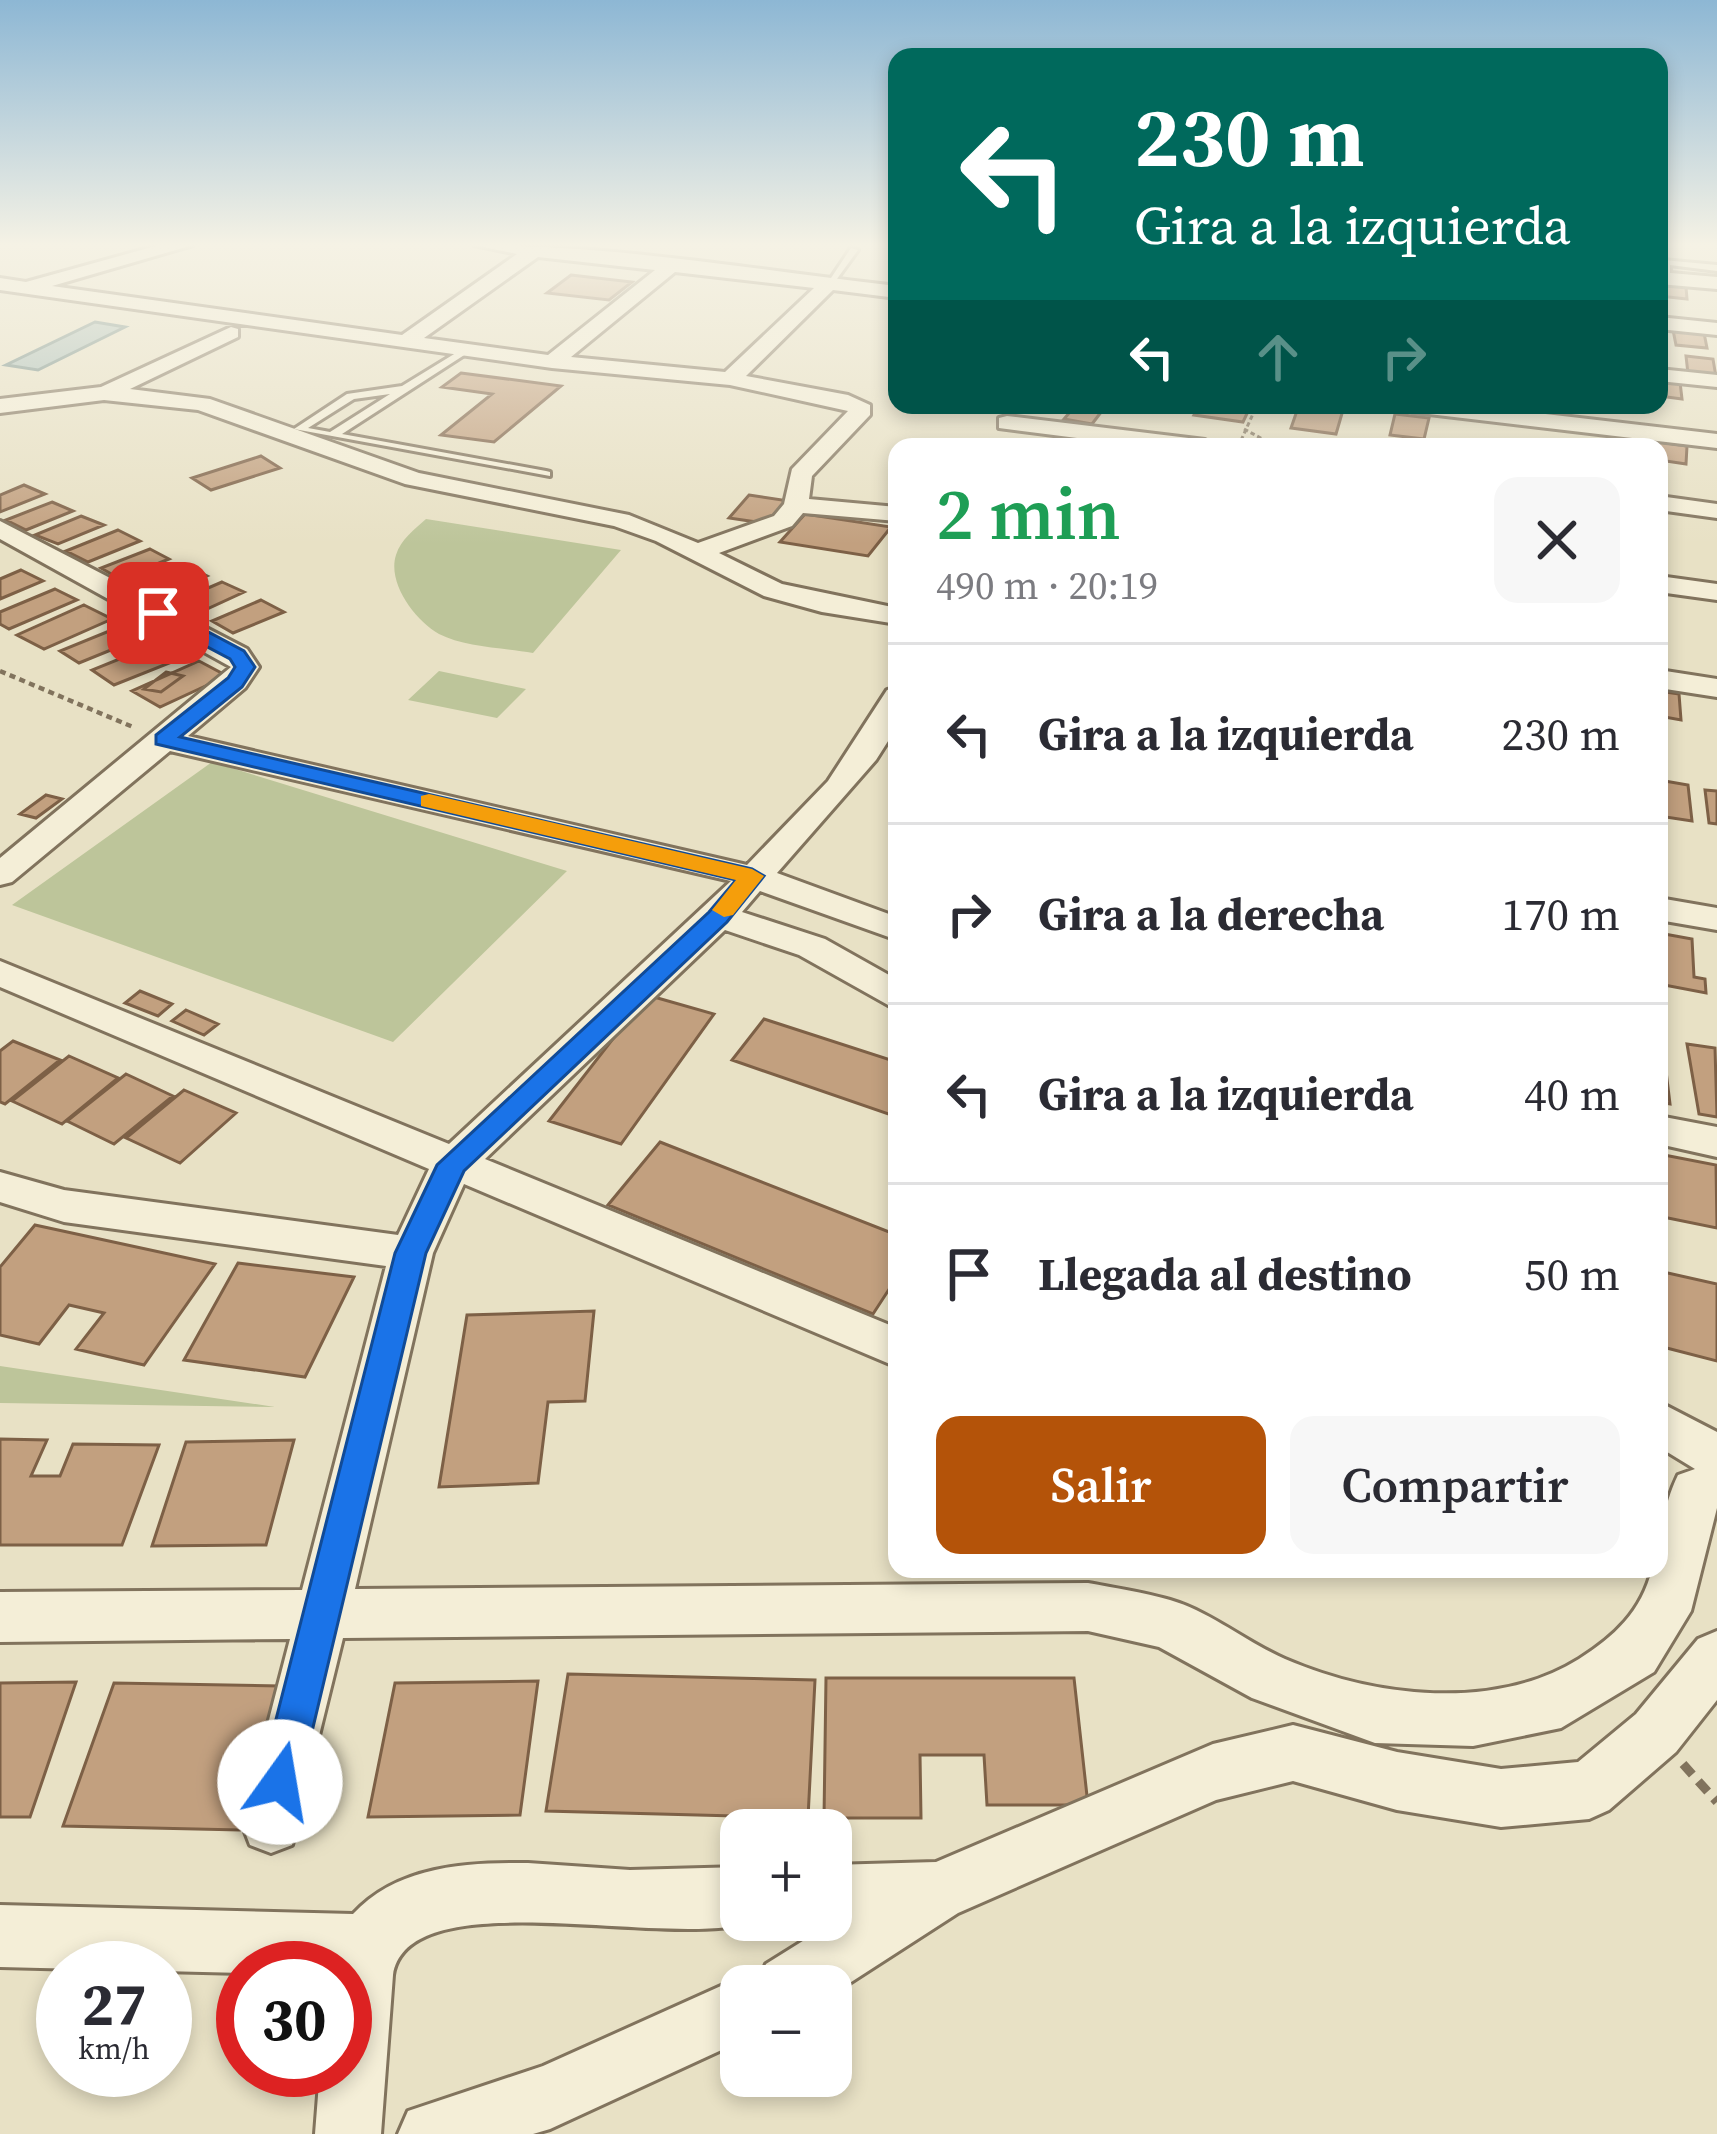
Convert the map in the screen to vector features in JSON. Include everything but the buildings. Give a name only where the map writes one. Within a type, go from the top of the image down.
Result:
[{"type":"street","points":[[104,393],[208,345]]},
{"type":"street","points":[[226,364],[231,345]]},
{"type":"street","points":[[430,345],[730,379],[848,402],[862,410],[800,474],[796,505],[778,524],[697,552]]},
{"type":"street","points":[[552,362],[574,345]]},
{"type":"street","points":[[730,379],[766,345]]},
{"type":"street","points":[[1668,376],[1717,381]]},
{"type":"street","points":[[0,406],[104,393],[206,397],[413,479],[620,520],[773,590],[888,615]]},
{"type":"street","points":[[1002,414],[1150,438]]},
{"type":"street","points":[[1488,414],[1717,441]]},
{"type":"street","points":[[1668,504],[1717,511]]},
{"type":"street","points":[[796,505],[888,513]]},
{"type":"street","points":[[0,529],[237,655],[245,667],[235,682],[0,875]]},
{"type":"street","points":[[1668,585],[1717,592]]},
{"type":"street","points":[[1668,680],[1717,688]]},
{"type":"street","points":[[271,1824],[411,1253],[452,1165],[718,917],[752,876],[843,790],[888,717]]},
{"type":"street","points":[[164,740],[752,876],[888,926]]},
{"type":"street","points":[[775,929],[775,913],[786,901],[806,895]]},
{"type":"street","points":[[1668,911],[1717,919]]},
{"type":"street","points":[[718,917],[775,929],[818,946],[888,992]]},
{"type":"street","points":[[0,973],[888,1344]]},
{"type":"street","points":[[1668,1132],[1717,1142]]},
{"type":"street","points":[[0,1187],[64,1206],[411,1253]]},
{"type":"street","points":[[0,1617],[1088,1607],[1168,1624],[1271,1680],[1375,1716],[1473,1719],[1561,1701],[1635,1654],[1672,1594],[1697,1482],[1668,1436]]},
{"type":"street","points":[[821,1965],[937,1892],[1213,1772],[1293,1753],[1397,1780],[1501,1798],[1589,1790],[1656,1733],[1717,1657]]},
{"type":"street","points":[[370,1941],[387,1918],[425,1901],[483,1892],[632,1900],[720,1898]]},
{"type":"street","points":[[852,1894],[937,1892]]},
{"type":"street","points":[[0,1936],[216,1942]]},
{"type":"street","points":[[431,2134],[550,2096],[720,2018]]},
{"type":"street","points":[[348,2134],[352,2097]]},
{"type":"lane","points":[[332,435],[467,350]]},
{"type":"lane","points":[[405,389],[352,396],[298,428],[546,474]]},
{"type":"path","points":[[1241,438],[1252,414]]},
{"type":"path","points":[[1244,429],[1262,438]]},
{"type":"path","points":[[0,670],[164,740]]},
{"type":"green space","points":[[426,519],[621,550],[533,653],[485,646],[439,634],[412,610],[399,589],[396,555]]},
{"type":"green space","points":[[439,671],[526,689],[497,718],[408,700]]},
{"type":"green space","points":[[212,762],[567,871],[393,1042],[12,905]]},
{"type":"green space","points":[[0,1366],[275,1407],[0,1403]]},
{"type":"water","points":[[48,345],[89,345],[38,370],[6,365]]},
{"type":"slow traffic","points":[[429,801],[752,876],[724,910]]},
{"type":"route","points":[[158,613],[237,655],[245,667],[235,682],[164,740],[752,876],[718,917],[452,1165],[411,1253],[280,1782]]}]
